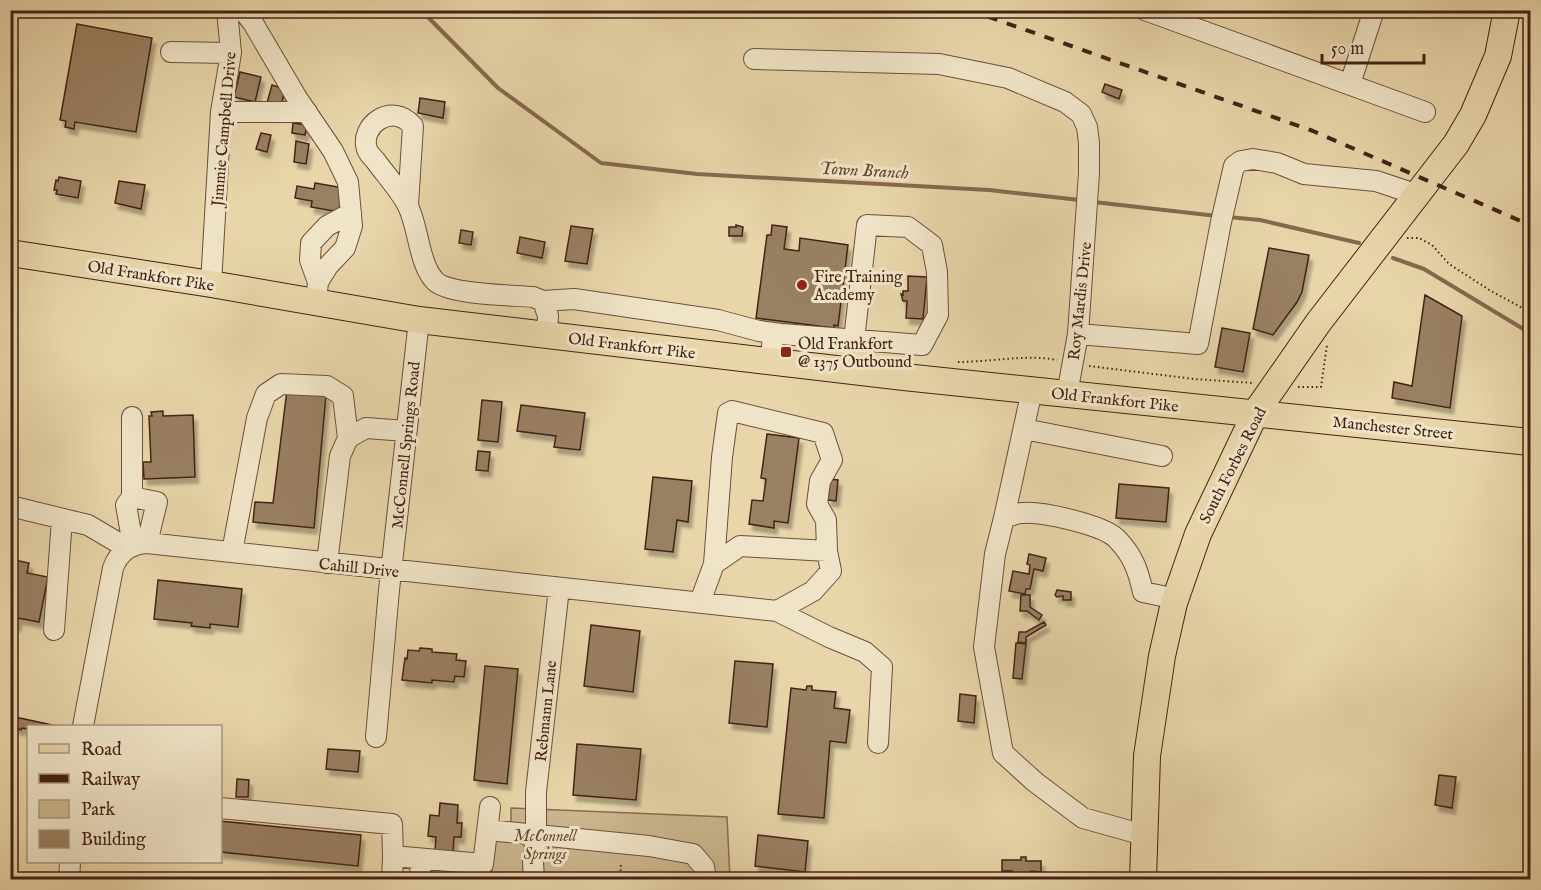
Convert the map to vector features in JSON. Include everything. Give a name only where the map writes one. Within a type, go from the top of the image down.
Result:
[{"type":"main road","name":"South Forbes Road","points":[[1143,879],[1147,756],[1162,656],[1176,599],[1197,534],[1256,412],[1318,323],[1456,144],[1473,116],[1498,57],[1507,10]]},
{"type":"main road","name":"Old Frankfort Pike","points":[[10,253],[211,285],[317,292],[419,320],[1067,394],[1215,410],[1256,412]]},
{"type":"main road","name":"Manchester Street","points":[[1256,412],[1530,442]]},
{"type":"street","name":"Jimmie Campbell Drive","points":[[211,285],[221,112],[231,53],[226,10]]},
{"type":"street","points":[[243,10],[333,152],[348,182],[352,226],[345,248],[328,266],[317,292]]},
{"type":"street","points":[[1144,10],[1425,112]]},
{"type":"street","points":[[1350,84],[1374,10]]},
{"type":"street","points":[[171,52],[231,53]]},
{"type":"street","name":"Roy Mardis Drive","points":[[754,58],[939,64],[1008,78],[1065,102],[1081,114],[1087,127],[1089,173],[1078,334],[1067,394]]},
{"type":"street","points":[[221,112],[307,112]]},
{"type":"street","points":[[1078,334],[1198,344],[1234,166],[1241,161],[1253,159],[1277,163],[1304,174],[1376,181],[1418,195]]},
{"type":"street","points":[[408,205],[426,264],[436,282],[454,290],[533,297],[543,301],[574,299],[718,320],[773,333],[854,340],[922,345],[938,315],[938,272],[932,245],[908,227],[867,225],[854,340]]},
{"type":"street","points":[[317,292],[310,260],[311,243],[327,226],[351,213]]},
{"type":"street","points":[[543,301],[548,316],[547,335]]},
{"type":"street","name":"McConnell Springs Road","points":[[376,737],[391,570],[419,320]]},
{"type":"street","points":[[771,361],[773,333]]},
{"type":"street","points":[[232,552],[257,417],[266,394],[282,384],[327,386],[343,396],[348,438],[340,456],[327,563]]},
{"type":"street","points":[[1032,390],[995,554],[984,647],[1003,753],[1035,782],[1083,818],[1144,835]]},
{"type":"street","points":[[699,602],[714,564],[722,457],[728,413],[732,411],[823,433],[832,460],[820,481],[817,504],[826,520],[827,550],[831,572],[813,591],[777,611]]},
{"type":"street","points":[[132,417],[132,497],[126,506],[136,545]]},
{"type":"street","points":[[348,438],[366,428],[406,431]]},
{"type":"street","points":[[1024,429],[1162,456]]},
{"type":"street","points":[[83,725],[112,568],[116,560],[136,545],[157,502],[132,497]]},
{"type":"street","points":[[10,506],[88,525],[136,545]]},
{"type":"street","points":[[1004,518],[1022,513],[1058,517],[1084,523],[1115,537],[1136,562],[1143,592],[1176,599]]},
{"type":"street","points":[[54,630],[62,519]]},
{"type":"street","name":"Cahill Drive","points":[[136,545],[232,552],[777,611],[865,652],[882,667],[878,744]]},
{"type":"street","points":[[714,564],[740,546],[827,550]]},
{"type":"street","name":"Rebmann Lane","points":[[534,879],[536,792],[559,588]]},
{"type":"street","points":[[393,856],[483,864],[490,807]]},
{"type":"street","points":[[222,808],[392,824],[392,879]]},
{"type":"street","points":[[488,830],[649,846],[693,854],[704,867],[706,879]]},
{"type":"street","points":[[420,879],[421,859]]},
{"type":"street","points":[[69,879],[70,863]]},
{"type":"path","points":[[1404,239],[1419,238],[1432,245],[1449,264],[1491,291],[1530,312]]},
{"type":"path","points":[[1308,387],[1321,387],[1323,383],[1325,356],[1331,338]]},
{"type":"path","points":[[620,879],[621,864]]},
{"type":"green space","name":"McConnell Springs","points":[[511,808],[727,817],[730,879],[493,879],[488,840],[511,836]]},
{"type":"building","points":[[77,24],[152,38],[136,132],[75,122],[74,129],[65,127],[66,121],[60,120]]},
{"type":"building","points":[[240,72],[261,77],[255,102],[234,97]]},
{"type":"building","points":[[1105,84],[1122,90],[1119,99],[1102,92]]},
{"type":"building","points":[[272,85],[285,89],[281,106],[267,103]]},
{"type":"building","points":[[420,98],[445,102],[443,118],[418,113]]},
{"type":"building","points":[[293,123],[307,125],[305,135],[292,133]]},
{"type":"building","points":[[261,133],[271,135],[267,152],[256,149]]},
{"type":"building","points":[[296,141],[309,144],[306,164],[294,162]]},
{"type":"building","points":[[59,177],[81,181],[78,198],[56,194],[57,190],[54,190]]},
{"type":"building","points":[[119,181],[145,185],[141,209],[115,203]]},
{"type":"building","points":[[315,183],[344,188],[339,212],[311,207],[312,201],[295,198],[297,186],[314,189]]},
{"type":"building","points":[[736,225],[743,227],[742,236],[729,236],[729,227],[736,227]]},
{"type":"building","name":"Fire Training Academy","points":[[772,225],[787,227],[784,249],[799,251],[800,238],[848,245],[838,326],[834,325],[834,328],[756,318],[767,235],[771,235]]},
{"type":"building","points":[[571,226],[593,229],[587,264],[565,261]]},
{"type":"building","points":[[461,230],[473,232],[471,245],[459,243]]},
{"type":"building","points":[[520,237],[545,242],[542,258],[517,253]]},
{"type":"building","points":[[1269,248],[1309,255],[1302,292],[1273,335],[1253,329]]},
{"type":"building","points":[[908,276],[927,277],[923,319],[906,318],[907,301],[903,301],[901,294],[903,295],[903,291],[908,291]]},
{"type":"building","points":[[1425,295],[1462,316],[1450,408],[1392,398],[1394,382],[1412,386]]},
{"type":"building","points":[[1222,328],[1250,333],[1243,372],[1215,367]]},
{"type":"building","points":[[287,390],[326,395],[314,528],[253,522],[255,502],[273,503]]},
{"type":"building","points":[[482,400],[502,402],[498,442],[478,440]]},
{"type":"building","points":[[521,405],[585,413],[580,450],[554,447],[556,436],[517,431]]},
{"type":"building","points":[[163,411],[163,416],[193,415],[195,477],[144,479],[143,462],[151,462],[149,416],[152,416],[151,412]]},
{"type":"building","points":[[767,434],[799,438],[788,523],[774,521],[774,528],[749,524],[752,500],[763,501],[766,479],[761,478]]},
{"type":"building","points":[[478,451],[490,452],[488,471],[476,470]]},
{"type":"building","points":[[653,477],[692,481],[688,522],[677,520],[673,552],[645,549]]},
{"type":"building","points":[[830,479],[838,480],[836,501],[828,500]]},
{"type":"building","points":[[1119,484],[1169,488],[1166,522],[1116,518]]},
{"type":"building","points":[[1029,554],[1046,558],[1043,571],[1034,569],[1030,589],[1026,589],[1025,594],[1009,591],[1013,571],[1029,574],[1030,565],[1027,564]]},
{"type":"building","points":[[10,559],[29,563],[27,573],[48,577],[39,622],[18,618],[17,626],[10,625]]},
{"type":"building","points":[[158,580],[242,589],[238,627],[210,624],[210,628],[191,626],[192,623],[154,619]]},
{"type":"building","points":[[1057,590],[1071,592],[1071,600],[1063,600],[1063,596],[1057,597],[1055,595]]},
{"type":"building","points":[[1021,595],[1030,595],[1030,607],[1042,615],[1039,620],[1027,611],[1020,611]]},
{"type":"building","points":[[1044,622],[1046,625],[1026,637],[1026,643],[1018,642],[1019,632],[1026,632]]},
{"type":"building","points":[[591,625],[640,631],[633,692],[584,686]]},
{"type":"building","points":[[1016,643],[1026,644],[1022,679],[1013,678]]},
{"type":"building","points":[[420,648],[432,649],[432,652],[457,654],[456,660],[466,661],[464,677],[455,676],[454,682],[432,680],[432,683],[402,680],[408,650],[419,651]]},
{"type":"building","points":[[735,661],[773,664],[767,727],[729,723]]},
{"type":"building","points":[[485,666],[518,669],[507,784],[474,780]]},
{"type":"building","points":[[807,686],[812,686],[812,690],[836,692],[834,708],[850,710],[846,743],[830,741],[824,818],[778,814],[791,688],[806,690]]},
{"type":"building","points":[[960,694],[976,696],[974,723],[958,721]]},
{"type":"building","points":[[15,717],[52,725],[27,725],[27,729],[21,730],[13,726]]},
{"type":"building","points":[[577,744],[641,749],[636,800],[573,795]]},
{"type":"building","points":[[328,749],[360,751],[358,772],[326,769]]},
{"type":"building","points":[[1439,775],[1456,777],[1452,808],[1435,805]]},
{"type":"building","points":[[237,779],[249,780],[248,797],[236,797]]},
{"type":"building","points":[[440,803],[458,805],[457,823],[462,823],[461,837],[454,837],[453,853],[435,851],[436,837],[428,836],[430,815],[439,816]]},
{"type":"building","points":[[222,821],[361,835],[358,866],[222,852]]},
{"type":"building","points":[[758,835],[808,841],[805,872],[755,866]]},
{"type":"building","points":[[1021,857],[1026,857],[1026,861],[1041,861],[1041,872],[1031,871],[1031,880],[1012,880],[1012,871],[1002,871],[1002,860],[1021,860]]},
{"type":"waterway","name":"Town Branch","points":[[421,10],[498,88],[601,163],[697,174],[989,190],[1080,200]]},
{"type":"waterway","name":"Town Branch","points":[[1094,202],[1217,216]]},
{"type":"waterway","name":"Town Branch","points":[[1228,217],[1260,220],[1359,243]]},
{"type":"waterway","name":"Town Branch","points":[[1393,258],[1424,269],[1530,333]]},
{"type":"railway","points":[[969,10],[1313,131],[1530,225]]},
{"type":"place","name":"Fire Training Academy","points":[[802,285]]},
{"type":"place","name":"Old Frankfort @ 1375 Outbound","points":[[786,352]]}]
